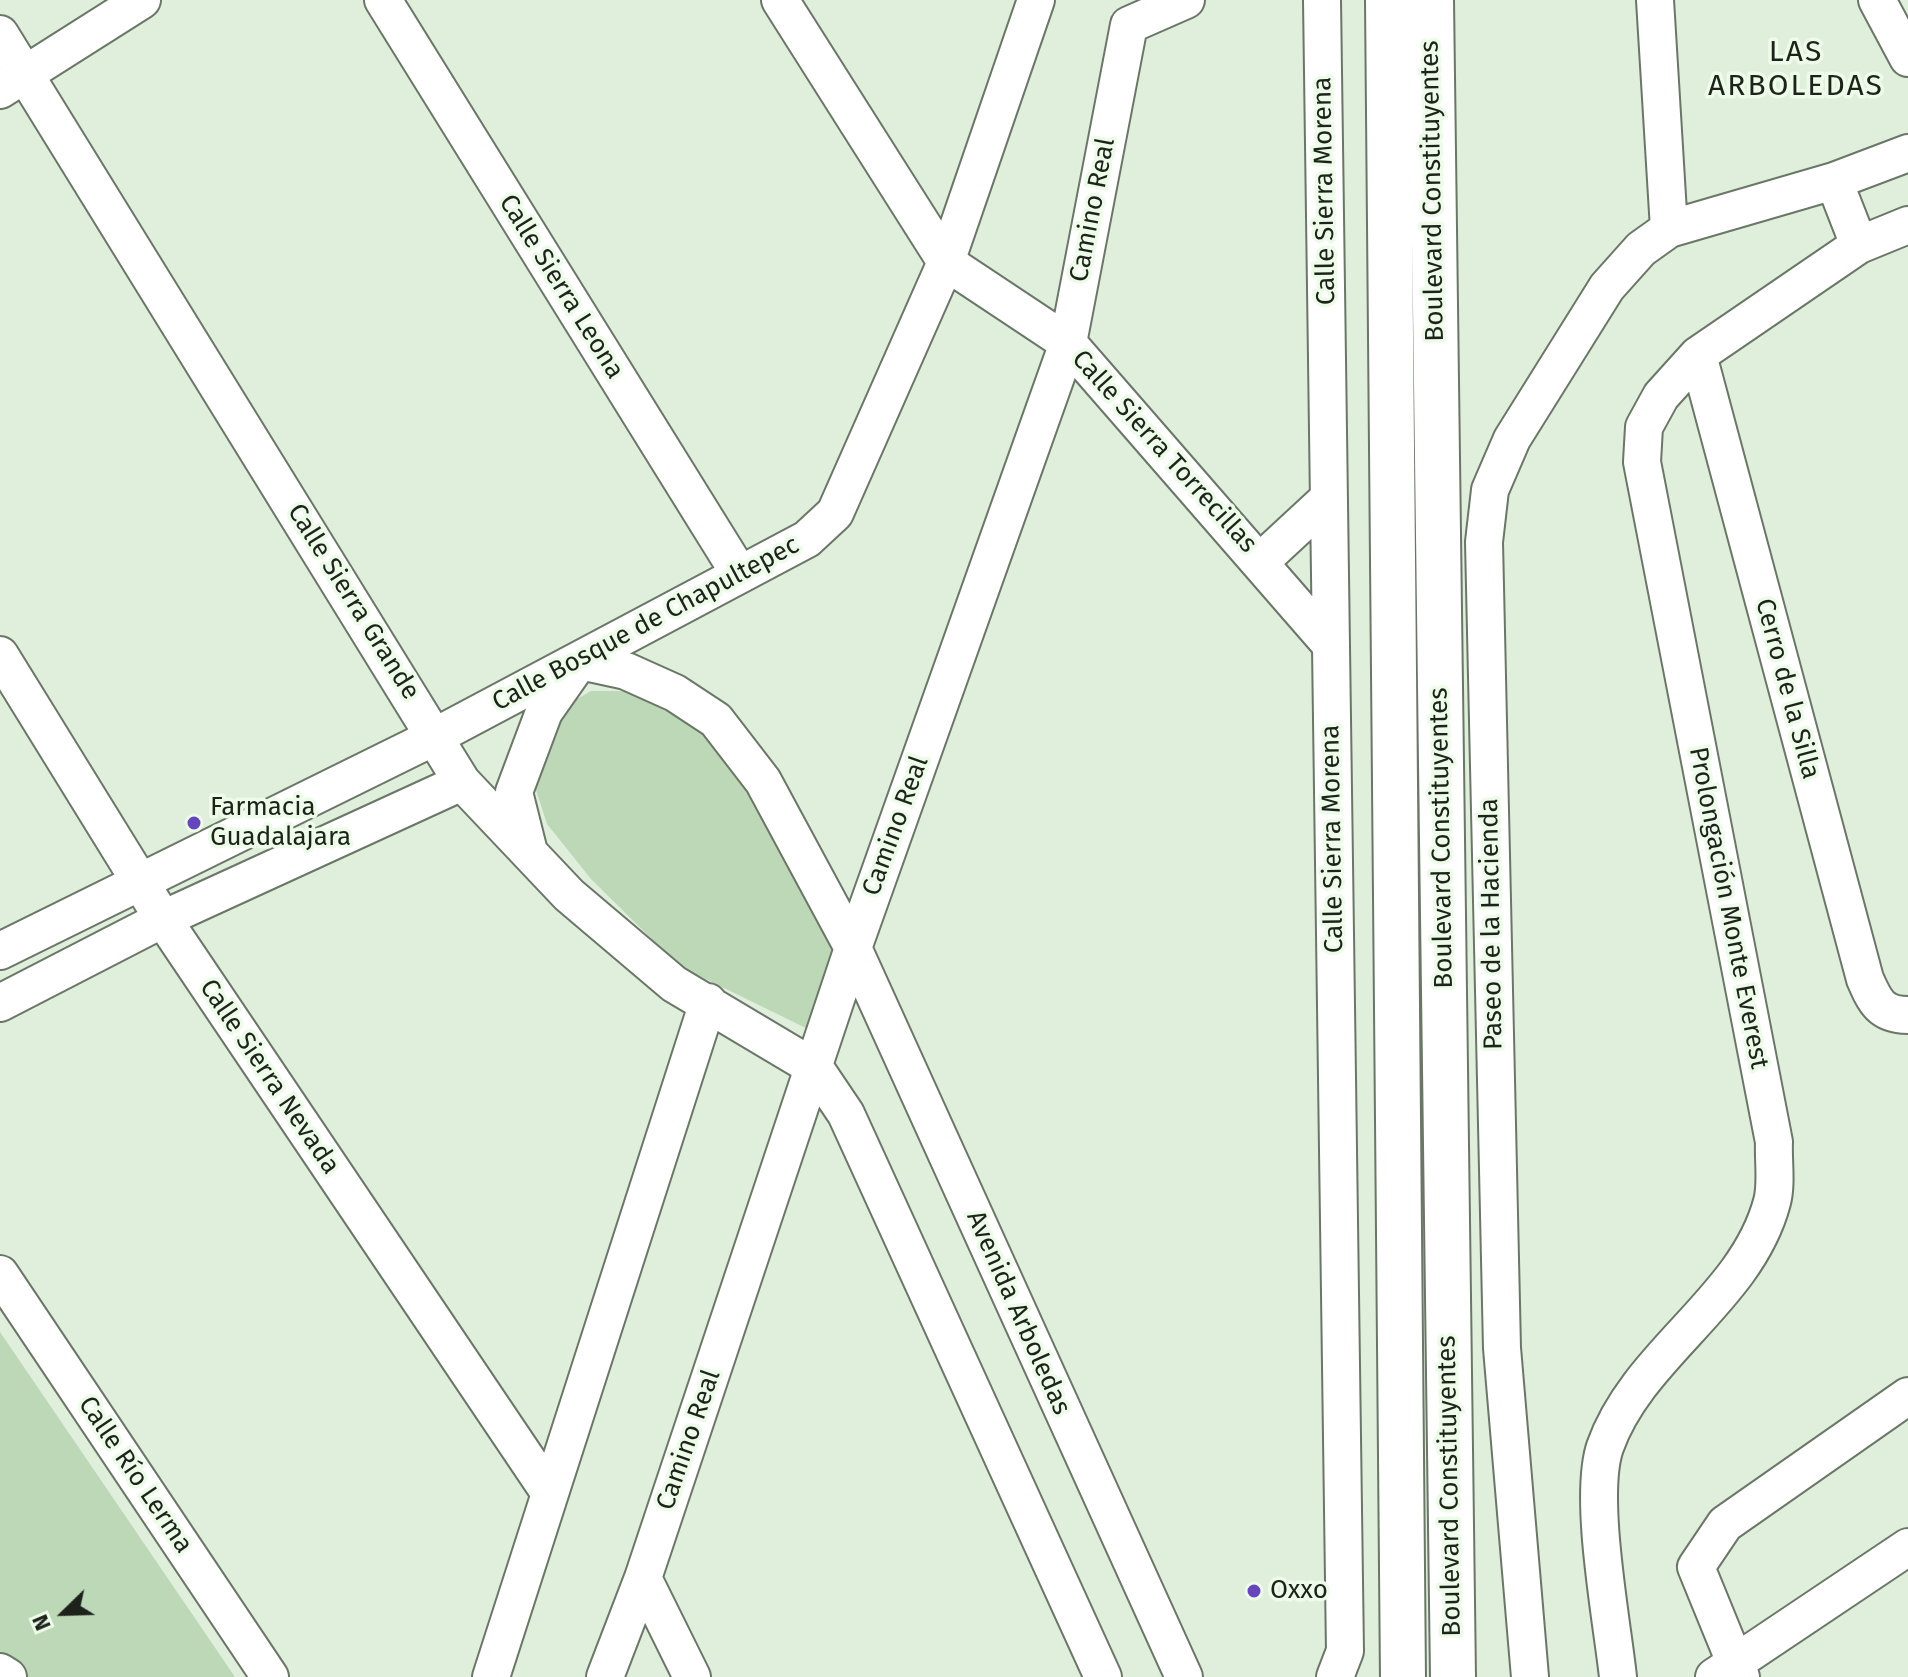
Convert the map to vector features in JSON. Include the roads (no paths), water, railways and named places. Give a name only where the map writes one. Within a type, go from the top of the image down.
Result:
[{"type":"highway","name":"Boulevard Constituyentes","points":[[1388,0],[1403,1677]]},
{"type":"highway","name":"Boulevard Constituyentes","points":[[1431,0],[1453,1677]]},
{"type":"street","points":[[12,82],[142,0]]},
{"type":"street","name":"Calle Sierra Leona","points":[[383,0],[739,573]]},
{"type":"street","points":[[780,0],[946,262]]},
{"type":"street","name":"Calle Bosque de Chapultepec","points":[[0,951],[436,736],[807,539],[835,513],[946,262],[1036,0]]},
{"type":"street","name":"Camino Real","points":[[605,1677],[643,1578],[853,948],[1068,343],[1129,25],[1186,0]]},
{"type":"street","name":"Calle Sierra Morena","points":[[1322,0],[1345,1651],[1335,1677]]},
{"type":"street","points":[[1655,0],[1669,229],[1834,181],[1908,153]]},
{"type":"street","points":[[1877,0],[1908,58]]},
{"type":"street","name":"Calle Sierra Grande","points":[[0,34],[12,82],[436,736],[462,782],[569,895],[674,984],[815,1068]]},
{"type":"street","points":[[1834,181],[1859,245]]},
{"type":"street","name":"Prolongación Monte Everest","points":[[1618,1677],[1599,1505],[1605,1449],[1626,1407],[1752,1251],[1772,1201],[1774,1142],[1642,462],[1644,427],[1661,396],[1698,355],[1859,245],[1908,225]]},
{"type":"street","name":"Paseo de la Hacienda","points":[[1530,1677],[1502,1348],[1484,542],[1490,490],[1512,439],[1607,287],[1641,249],[1669,229]]},
{"type":"street","name":"Calle Sierra Torrecillas","points":[[946,262],[1068,343],[1261,561],[1330,644]]},
{"type":"street","name":"Cerro de la Silla","points":[[1698,355],[1865,979],[1875,1003],[1899,1015]]},
{"type":"street","name":"Calle Sierra Torrecillas","points":[[1261,561],[1329,498]]},
{"type":"street","name":"Calle Sierra Nevada","points":[[0,655],[163,919],[549,1492]]},
{"type":"street","points":[[530,855],[514,792],[544,712],[580,661],[626,671],[675,693],[716,720],[763,781],[853,948]]},
{"type":"street","points":[[0,1003],[163,919],[462,782]]},
{"type":"street","name":"Avenida Arboledas","points":[[853,948],[1184,1677]]},
{"type":"street","points":[[491,1677],[708,1002]]},
{"type":"street","points":[[815,1068],[846,1114],[1103,1677]]},
{"type":"street","name":"Calle Río Lerma","points":[[0,1274],[270,1677]]},
{"type":"street","points":[[1907,1549],[1730,1673],[1696,1567],[1725,1524],[1908,1396]]},
{"type":"street","points":[[643,1578],[692,1677]]},
{"type":"street","points":[[0,1672],[8,1677]]},
{"type":"place","name":"Farmacia Guadalajara","points":[[194,823]]},
{"type":"place","name":"Oxxo","points":[[1254,1591]]},
{"type":"district","name":"LAS ARBOLEDAS","points":[[1796,70]]}]
